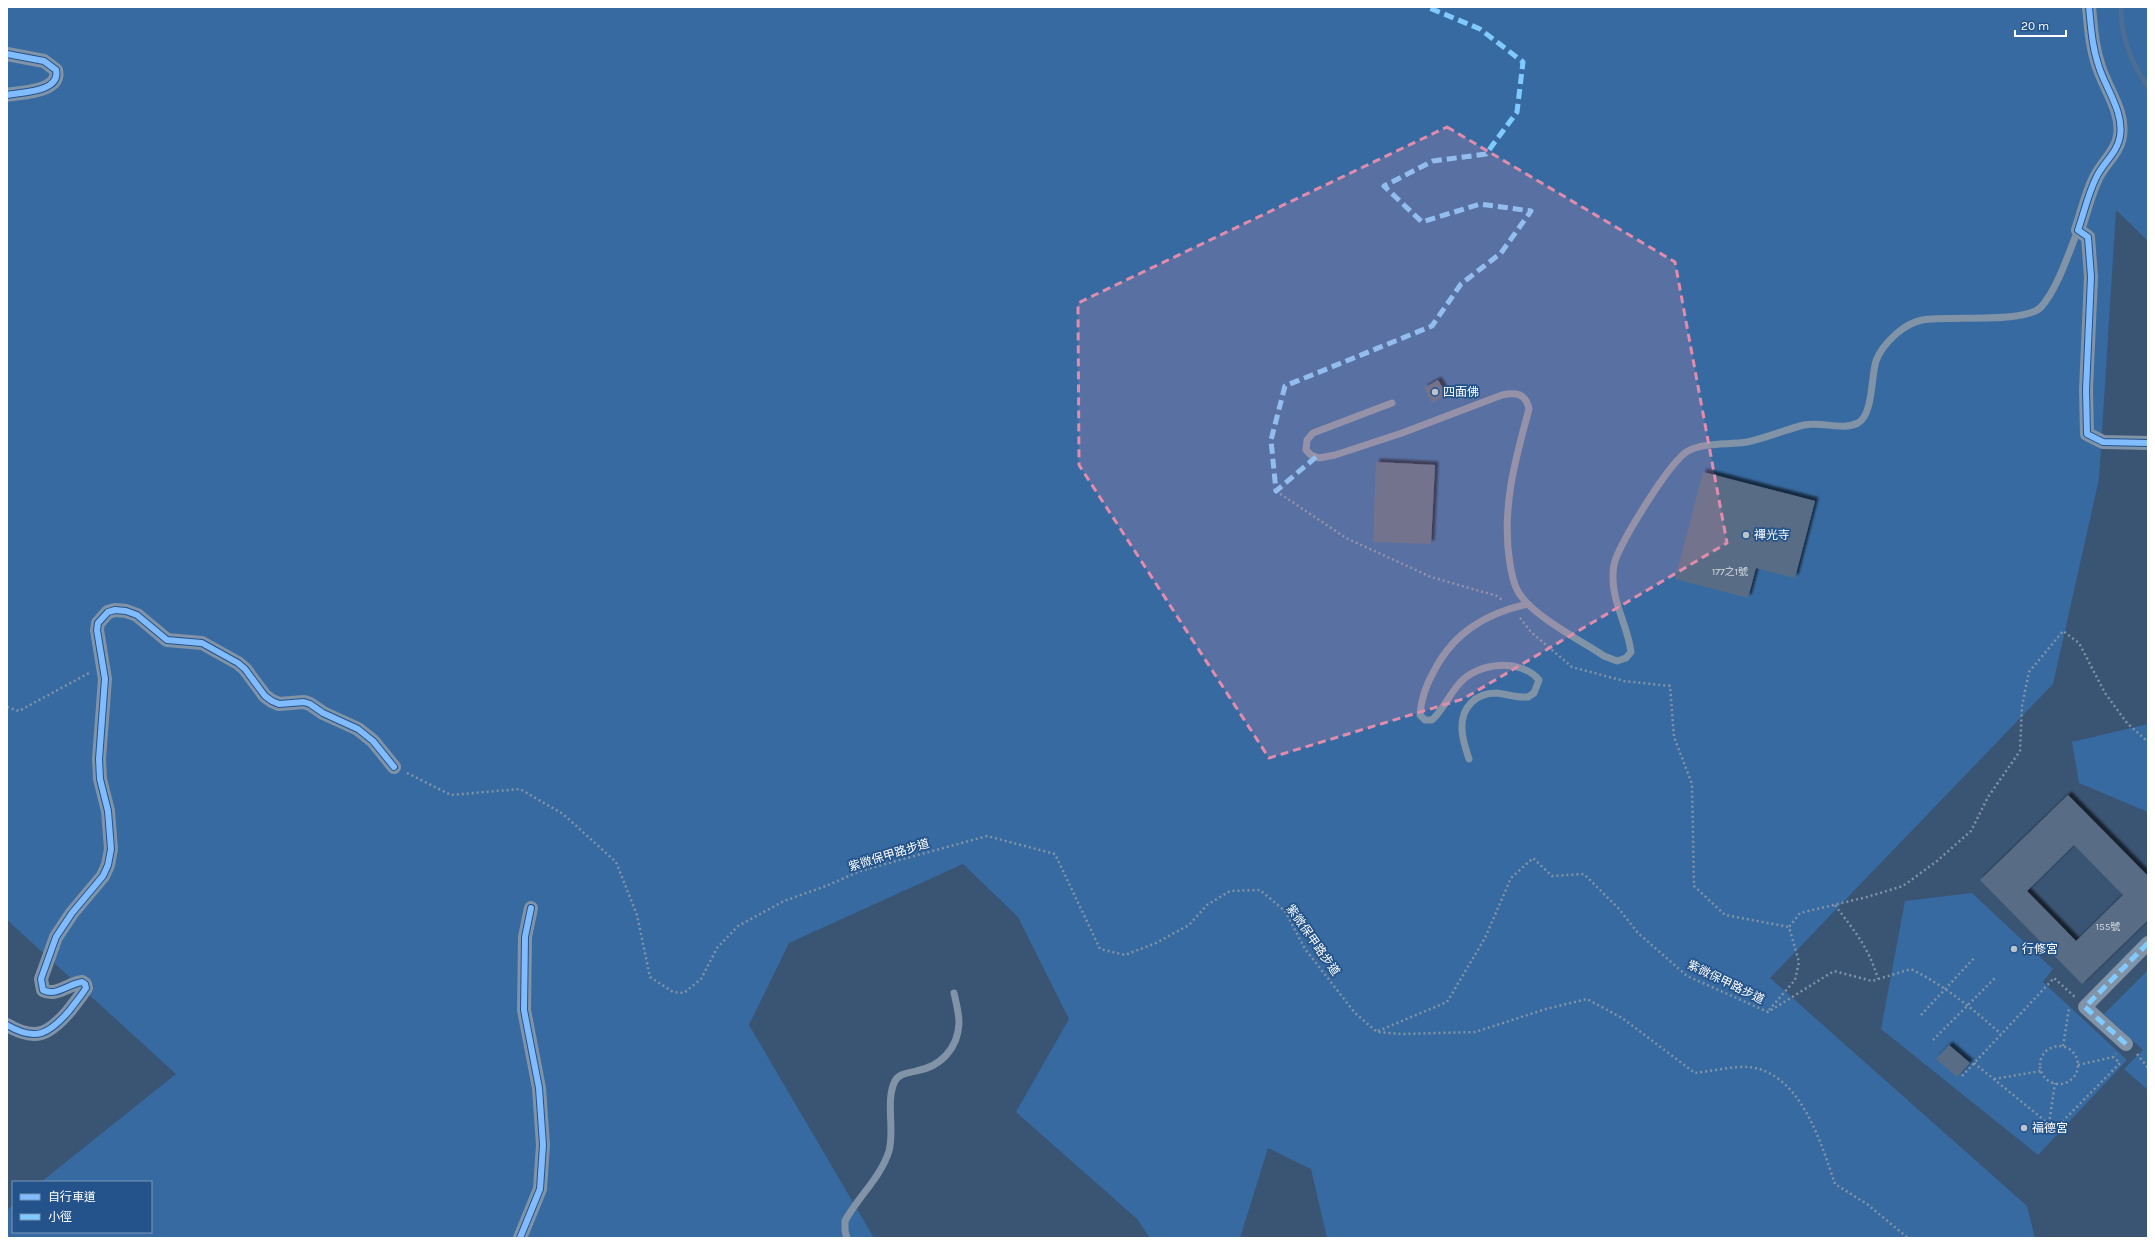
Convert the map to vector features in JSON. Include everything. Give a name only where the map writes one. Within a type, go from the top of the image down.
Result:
[{"type":"street","points":[[2089,7],[2092,40],[2099,67],[2118,114],[2121,126],[2120,138],[2116,148],[2096,178],[2078,230],[2088,237],[2091,277],[2086,390],[2087,434],[2103,442],[2148,444]]},
{"type":"street","points":[[7,54],[44,61],[56,70],[57,75],[54,82],[48,87],[7,95]]},
{"type":"street","points":[[7,1025],[28,1034],[37,1035],[46,1032],[56,1025],[86,988],[85,984],[82,982],[67,986],[55,993],[48,993],[43,990],[41,979],[56,937],[72,914],[99,881],[108,865],[111,850],[110,826],[100,779],[99,759],[104,695],[104,665],[97,630],[101,617],[108,612],[115,610],[137,615],[167,640],[202,644],[227,656],[245,668],[265,696],[272,701],[279,704],[304,702],[310,704],[323,713],[358,729],[373,741],[394,767]]},
{"type":"street","points":[[520,1238],[540,1189],[543,1145],[539,1088],[524,1010],[525,936],[530,908]]},
{"type":"street","points":[[2126,1044],[2085,1007],[2148,943]]},
{"type":"lane","points":[[1392,403],[1313,433],[1307,440],[1306,450],[1312,456],[1320,458],[1335,455],[1402,434],[1502,395],[1513,392],[1522,395],[1528,400],[1529,408],[1512,472],[1507,512],[1508,553],[1513,579],[1520,596],[1536,612],[1604,656],[1616,661],[1626,658],[1631,652],[1615,596],[1613,577],[1615,560],[1640,514],[1680,457],[1698,447],[1747,442],[1769,437],[1804,425],[1820,423],[1849,426],[1861,422],[1867,413],[1869,406],[1872,377],[1877,358],[1886,343],[1903,328],[1921,320],[1986,316],[2012,317],[2029,314],[2040,309],[2049,298],[2078,230]]},
{"type":"lane","points":[[1469,760],[1462,729],[1467,708],[1473,700],[1481,695],[1497,694],[1528,697],[1534,693],[1539,680],[1534,674],[1514,666],[1486,668],[1472,674],[1460,683],[1438,715],[1432,720],[1425,720],[1420,715],[1425,688],[1439,661],[1451,643],[1469,627],[1484,618],[1511,608],[1528,604]]},
{"type":"lane","points":[[847,1238],[845,1221],[885,1162],[889,1149],[892,1090],[896,1080],[902,1074],[932,1067],[940,1062],[951,1050],[957,1036],[959,1022],[954,993]]},
{"type":"path","points":[[1276,491],[1346,538],[1431,577],[1497,596],[1511,608],[1531,632],[1572,667],[1624,681],[1670,686],[1674,737],[1692,784],[1694,886],[1725,915],[1789,927]]},
{"type":"path","points":[[1789,927],[1800,913],[1903,886],[1937,861],[1971,831],[1988,797],[2020,751],[2022,706],[2029,672],[2063,631],[2079,643],[2105,693],[2127,723],[2148,742]]},
{"type":"path","points":[[7,707],[19,711],[104,665]]},
{"type":"path","points":[[1835,905],[1858,934],[1871,958],[1878,979]]},
{"type":"path","points":[[1768,1012],[1795,980],[1799,962],[1789,927]]},
{"type":"path","points":[[1921,1015],[1975,957]]},
{"type":"path","points":[[1933,1040],[1996,977]]},
{"type":"path","points":[[1962,1076],[2054,978],[2085,1007]]},
{"type":"path","points":[[2063,1046],[2071,993]]},
{"type":"path","points":[[1377,1032],[1402,1034],[1475,1032],[1546,1009],[1587,999],[1622,1018],[1695,1073],[1749,1067],[1773,1075],[1800,1099],[1822,1146],[1835,1184],[1867,1204],[1908,1238]]},
{"type":"path","points":[[2078,1065],[2113,1057],[2126,1044]]},
{"type":"path","points":[[2057,1046],[2063,1046],[2074,1053],[2078,1065],[2077,1071],[2070,1081],[2055,1083],[2046,1079],[2041,1071],[2040,1062],[2046,1051],[2057,1046]]},
{"type":"path","points":[[2139,1056],[2148,1068]]},
{"type":"path","points":[[1974,1063],[2055,1129],[2120,1063],[2113,1057]]},
{"type":"path","points":[[1994,1079],[2041,1071]]},
{"type":"path","points":[[2049,1125],[2055,1083]]},
{"type":"highlighted area","points":[[1447,127],[1675,262],[1727,543],[1463,699],[1269,758],[1079,465],[1078,303]]},
{"type":"shaded area","points":[[7,7],[2148,7],[2148,241],[2116,210],[2099,479],[2053,684],[1770,978],[2027,1206],[2035,1238],[1327,1238],[1311,1169],[1268,1148],[1240,1238],[1150,1238],[1137,1219],[1016,1112],[1069,1019],[1018,917],[963,864],[789,943],[749,1025],[874,1238],[7,1238],[7,1210],[12,1206],[12,1233],[152,1233],[152,1181],[42,1181],[176,1074],[7,920]]},
{"type":"shaded area","points":[[2148,724],[2148,812],[2079,783],[2072,742]]},
{"type":"shaded area","points":[[1972,893],[2053,969],[2043,982],[2127,1060],[2038,1155],[1881,1029],[1905,901]]},
{"type":"shaded area","points":[[2148,970],[2148,1090],[2124,1069],[2143,1050],[2104,1014]]},
{"type":"building","name":"四面佛","points":[[1438,380],[1447,395],[1432,403],[1424,388]]},
{"type":"building","points":[[1376,462],[1435,465],[1431,544],[1373,542]]},
{"type":"building","name":"禪光寺","points":[[1703,472],[1815,501],[1795,578],[1756,568],[1748,598],[1675,579]]},
{"type":"building","name":"行修宮","points":[[2068,795],[2148,876],[2148,920],[2082,984],[1980,880]],"holes":[[[2074,845],[2123,895],[2076,941],[2027,891]]]},
{"type":"building","points":[[1949,1045],[1970,1063],[1957,1077],[1936,1059]]},
{"type":"waterway","points":[[2121,7],[2121,18],[2128,49],[2148,87]]},
{"type":"marked path","points":[[1316,457],[1276,491],[1271,440],[1285,386],[1432,326],[1461,284],[1501,253],[1531,211],[1480,204],[1422,222],[1384,186],[1433,161],[1486,154],[1517,112],[1523,62],[1480,29],[1427,7]]},
{"type":"marked path","points":[[2126,1044],[2085,1007],[2148,943]]},
{"type":"cycle path","points":[[2089,7],[2092,37],[2097,60],[2117,109],[2121,127],[2119,142],[2093,184],[2078,230],[2088,237],[2091,277],[2086,390],[2087,434],[2103,442],[2148,443]]},
{"type":"cycle path","points":[[7,54],[44,61],[56,70],[56,77],[53,83],[47,87],[30,92],[7,95]]},
{"type":"cycle path","points":[[7,1025],[17,1030],[34,1034],[48,1030],[62,1019],[86,988],[85,984],[82,982],[57,991],[48,992],[43,990],[41,979],[56,937],[72,913],[103,876],[108,865],[111,849],[108,811],[100,779],[99,759],[105,679],[97,630],[98,623],[108,612],[115,610],[126,611],[137,615],[167,640],[202,643],[238,663],[245,669],[265,696],[272,701],[279,704],[304,702],[310,704],[323,713],[358,729],[373,741],[394,767]]},
{"type":"cycle path","points":[[520,1238],[540,1189],[543,1145],[539,1088],[524,1010],[525,937],[531,908]]},
{"type":"place","name":"四面佛","points":[[1435,392]]},
{"type":"place","name":"禪光寺","points":[[1746,535]]},
{"type":"place","name":"行修宮","points":[[2014,949]]},
{"type":"place","name":"福德宮","points":[[2024,1128]]}]
